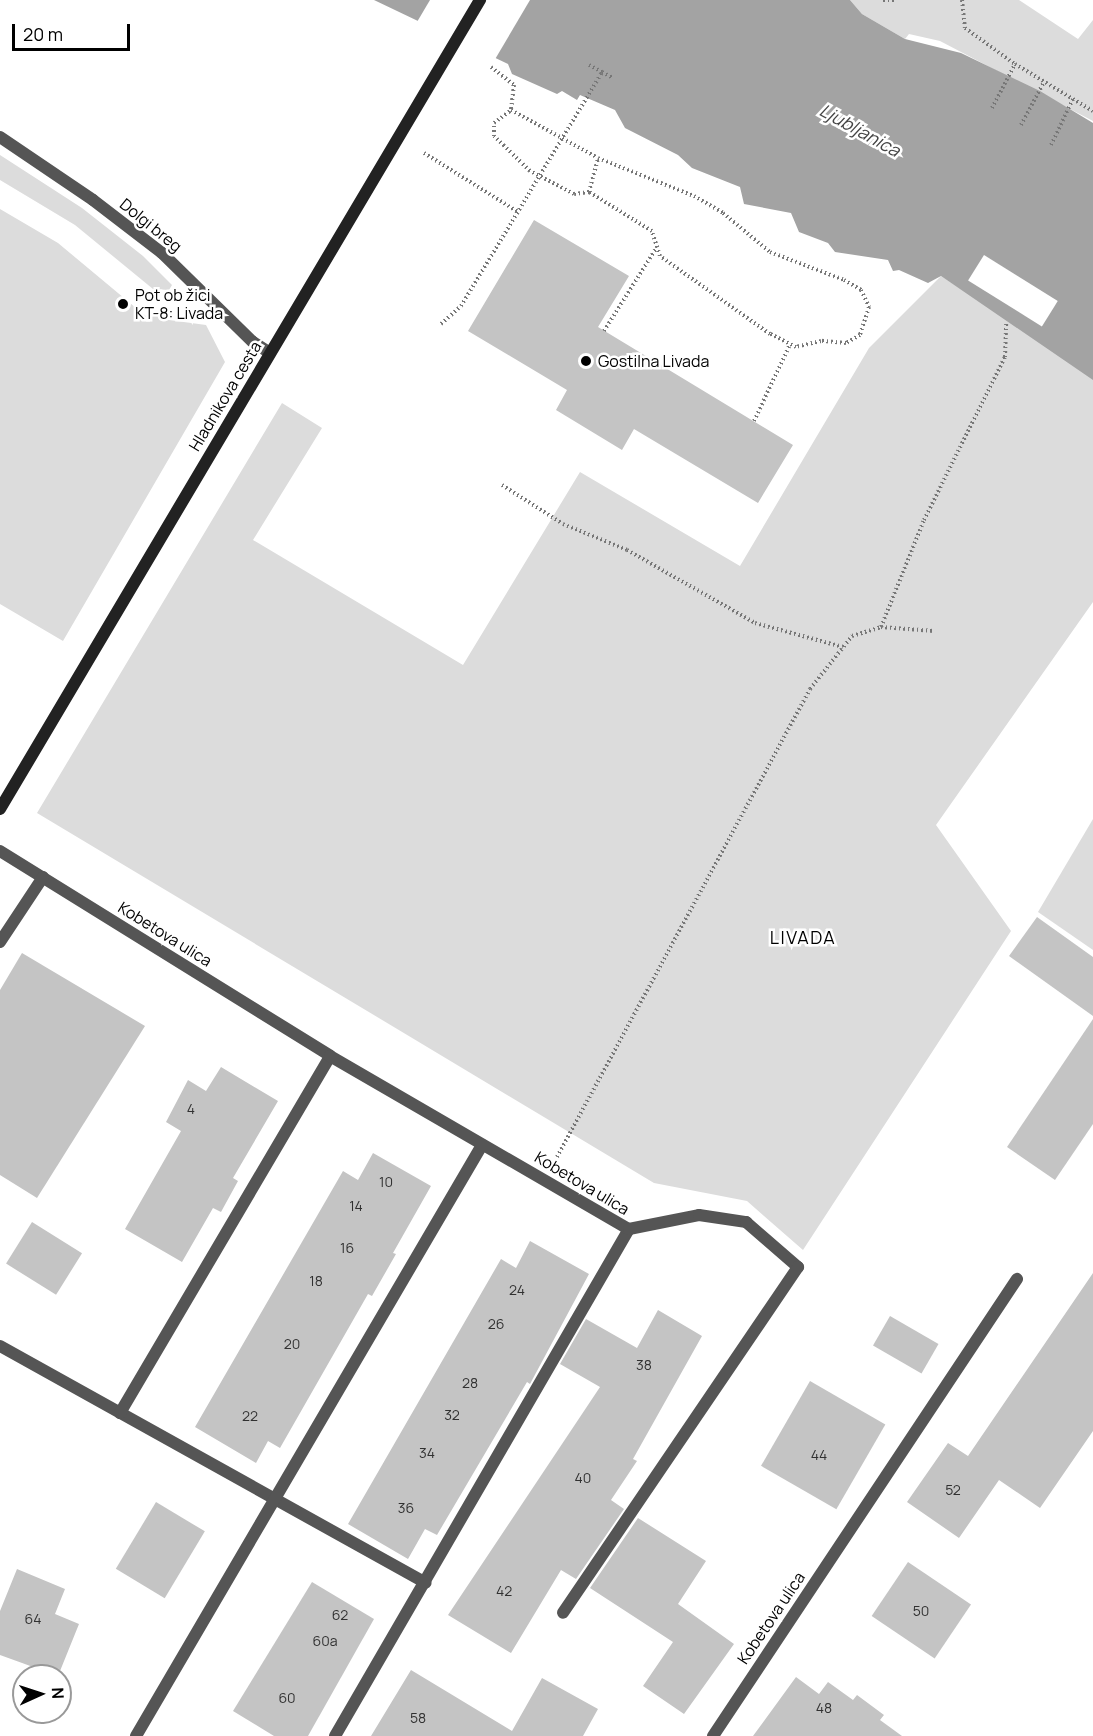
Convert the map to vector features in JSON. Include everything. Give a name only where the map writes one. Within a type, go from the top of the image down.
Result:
[{"type":"main road","name":"Hladnikova cesta","points":[[0,809],[480,0]]},
{"type":"street","name":"Dolgi breg","points":[[0,137],[93,200],[162,253],[253,342],[270,353]]},
{"type":"street","name":"Kobetova ulica","points":[[0,851],[330,1056],[628,1229],[699,1215],[746,1222],[798,1267],[563,1613]]},
{"type":"street","points":[[0,942],[43,877]]},
{"type":"street","points":[[120,1413],[330,1056]]},
{"type":"street","points":[[136,1736],[273,1498],[482,1145]]},
{"type":"street","points":[[335,1736],[628,1229]]},
{"type":"street","name":"Kobetova ulica","points":[[713,1736],[1017,1279]]},
{"type":"street","points":[[0,1346],[425,1583]]},
{"type":"path","points":[[883,0],[895,0]]},
{"type":"path","points":[[962,0],[965,28],[1015,64],[1093,111]]},
{"type":"path","points":[[992,108],[1015,64]]},
{"type":"path","points":[[589,65],[613,78]]},
{"type":"path","points":[[491,67],[514,85],[511,110],[494,123],[494,136],[530,171],[574,194],[589,192],[652,231],[660,256],[770,334],[790,344],[846,343],[860,335],[869,307],[867,296],[844,279],[770,252],[723,213],[694,196],[598,159],[511,110]]},
{"type":"path","points":[[441,324],[461,306],[602,72]]},
{"type":"path","points":[[1021,125],[1044,82]]},
{"type":"path","points":[[1051,145],[1073,99]]},
{"type":"path","points":[[424,153],[518,212]]},
{"type":"path","points":[[589,192],[598,159]]},
{"type":"path","points":[[604,331],[657,247]]},
{"type":"path","points":[[881,627],[924,520],[1005,357],[1006,321]]},
{"type":"path","points":[[754,421],[790,344]]},
{"type":"path","points":[[502,485],[563,524],[627,550],[755,624],[843,647]]},
{"type":"path","points":[[545,1179],[810,689],[852,636],[881,627],[934,631]]},
{"type":"shaded area","points":[[850,0],[1019,0],[1078,39],[1093,20],[1093,121],[940,41],[909,34],[905,39],[862,14]]},
{"type":"shaded area","points":[[0,155],[82,208],[143,256],[172,285],[169,290],[153,289],[75,225],[0,180]]},
{"type":"shaded area","points":[[0,209],[58,243],[148,318],[154,312],[169,320],[206,325],[225,362],[63,641],[0,604]]},
{"type":"shaded area","points":[[941,276],[1093,375],[1093,602],[936,825],[1011,931],[803,1250],[747,1201],[654,1183],[37,813],[282,403],[322,428],[253,540],[463,665],[580,472],[740,566],[869,348]]},
{"type":"shaded area","points":[[1093,819],[1093,950],[1038,912]]},
{"type":"water","name":"Ljubljanica","points":[[374,0],[850,0],[862,14],[905,39],[961,53],[1040,91],[1093,123],[1093,380],[941,276],[928,283],[899,270],[893,271],[888,260],[835,252],[828,243],[799,232],[791,213],[744,204],[740,187],[692,168],[678,155],[625,128],[615,110],[580,95],[577,100],[562,91],[557,94],[512,74],[508,64]]},
{"type":"pier","points":[[430,0],[530,0],[494,61],[417,22]]},
{"type":"pier","points":[[984,255],[1058,301],[1042,327],[968,280]]},
{"type":"building","name":"Gostilna Livada","points":[[534,220],[629,276],[598,327],[793,445],[758,503],[634,429],[622,450],[556,410],[567,390],[468,331]]},
{"type":"building","points":[[1037,917],[1093,957],[1093,1016],[1009,956]]},
{"type":"building","points":[[22,953],[145,1026],[37,1198],[0,1175],[0,990]]},
{"type":"building","points":[[1093,1019],[1093,1124],[1055,1180],[1007,1147]]},
{"type":"building","points":[[221,1067],[278,1101],[233,1178],[238,1181],[221,1212],[213,1208],[182,1262],[125,1229],[181,1131],[166,1122],[188,1080],[206,1091]]},
{"type":"building","points":[[373,1153],[431,1186],[393,1253],[396,1254],[372,1296],[368,1294],[280,1448],[268,1441],[256,1463],[195,1427],[343,1171],[358,1180]]},
{"type":"building","points":[[32,1222],[82,1253],[56,1295],[6,1264]]},
{"type":"building","points":[[530,1241],[589,1274],[530,1384],[527,1382],[437,1535],[425,1529],[408,1559],[348,1524],[501,1259],[516,1268]]},
{"type":"building","points":[[1093,1273],[1093,1431],[1040,1508],[999,1480],[959,1538],[907,1502],[948,1443],[968,1456]]},
{"type":"building","points":[[658,1310],[702,1336],[633,1459],[637,1461],[611,1500],[624,1509],[576,1579],[561,1570],[511,1653],[448,1615],[600,1387],[560,1364],[586,1319],[637,1348]]},
{"type":"building","points":[[890,1316],[938,1344],[921,1373],[873,1345]]},
{"type":"building","points":[[810,1381],[885,1424],[836,1509],[761,1466]]},
{"type":"building","points":[[156,1502],[205,1531],[165,1598],[116,1569]]},
{"type":"building","points":[[638,1518],[706,1561],[678,1604],[734,1644],[684,1714],[643,1686],[673,1642],[590,1588]]},
{"type":"building","points":[[908,1562],[971,1604],[935,1658],[872,1616]]},
{"type":"building","points":[[17,1569],[65,1589],[55,1614],[79,1624],[63,1664],[25,1664],[0,1655],[0,1611]]},
{"type":"building","points":[[312,1582],[374,1619],[308,1736],[274,1736],[233,1711]]},
{"type":"building","points":[[411,1670],[512,1731],[542,1678],[598,1709],[583,1736],[371,1736]]},
{"type":"building","points":[[796,1677],[819,1694],[828,1682],[853,1700],[857,1695],[884,1715],[880,1720],[902,1736],[753,1736]]},
{"type":"place","name":"Pot ob žici KT-8: Livada","points":[[123,304]]},
{"type":"place","name":"Gostilna Livada","points":[[586,361]]},
{"type":"district","name":"LIVADA","points":[[803,937]]}]
